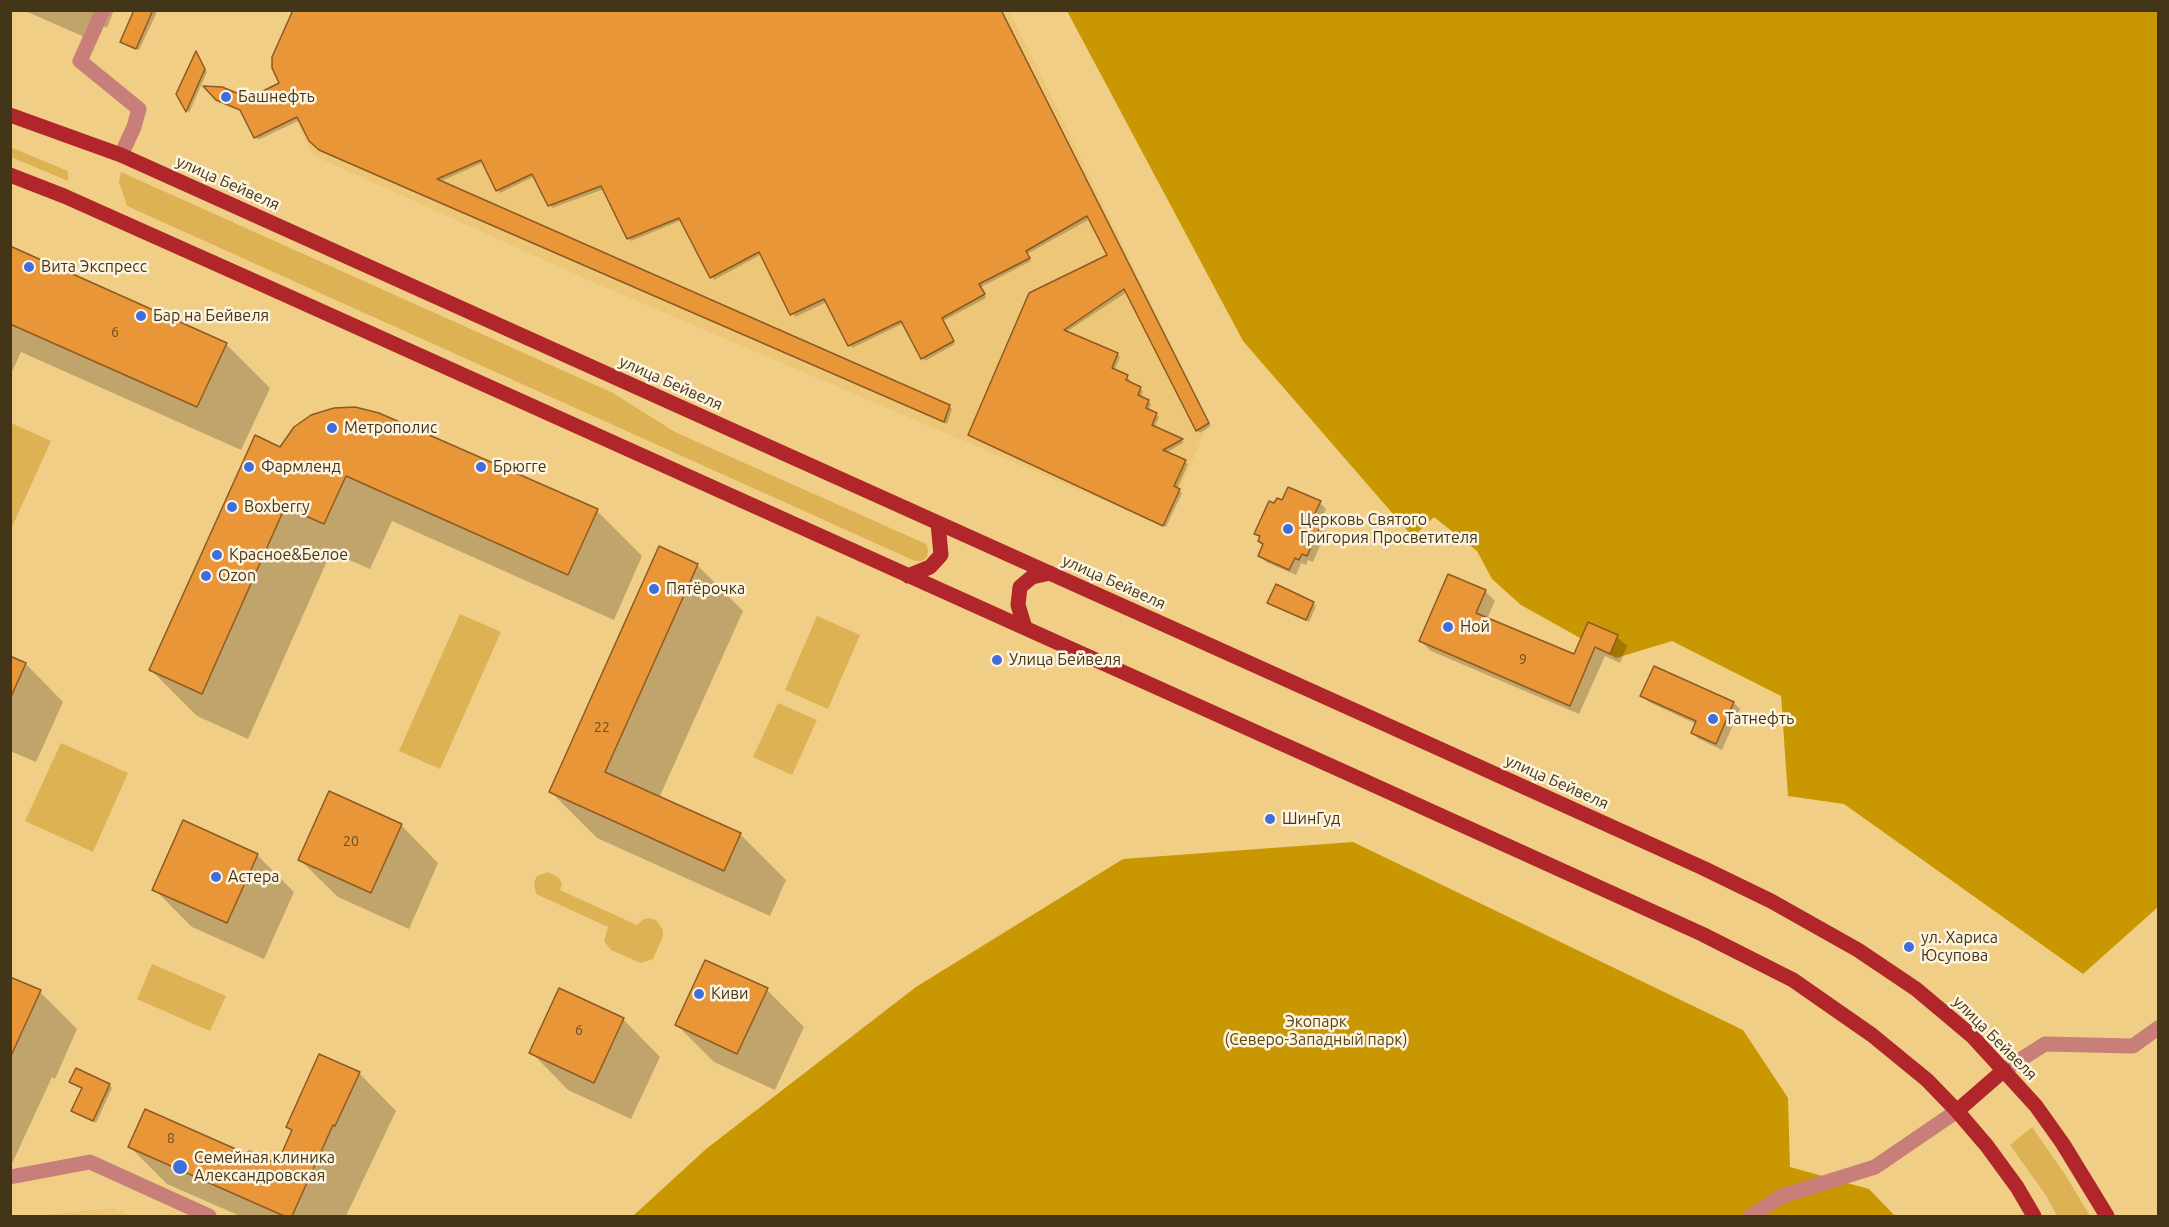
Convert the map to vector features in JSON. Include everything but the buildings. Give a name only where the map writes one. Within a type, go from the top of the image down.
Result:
[{"type":"main road","name":"улица Бейвеля","points":[[10,115],[121,155],[1703,868],[1771,901],[1858,950],[1916,989],[1972,1036],[2036,1106],[2063,1144],[2107,1216]]},
{"type":"main road","points":[[10,175],[64,196],[1025,628],[1702,934],[1783,975],[1833,1007],[1895,1053],[1926,1080],[1987,1146],[2017,1187],[2034,1216]]},
{"type":"main road","points":[[908,576],[930,567],[941,555],[938,523]]},
{"type":"main road","points":[[1025,628],[1018,605],[1020,587],[1032,577],[1050,573]]},
{"type":"main road","points":[[1957,1111],[2004,1070]]},
{"type":"street","points":[[103,10],[80,61],[139,109],[134,127],[121,155]]},
{"type":"street","points":[[2004,1070],[2045,1044],[2133,1046],[2158,1028]]},
{"type":"street","points":[[1751,1216],[1782,1196],[1875,1167],[1957,1111]]},
{"type":"street","points":[[10,1177],[90,1162],[210,1216]]},
{"type":"shaded area","points":[[293,11],[1010,11],[1209,423],[1163,526],[595,283],[312,155],[272,68],[272,57]]},
{"type":"shaded area","points":[[10,147],[68,171],[68,181],[11,157]]},
{"type":"shaded area","points":[[121,172],[613,393],[675,432],[926,544],[927,557],[922,561],[915,561],[127,206],[119,182]]},
{"type":"shaded area","points":[[11,423],[51,441],[11,529],[10,528]]},
{"type":"shaded area","points":[[460,614],[501,632],[440,769],[399,751]]},
{"type":"shaded area","points":[[817,616],[860,635],[828,709],[785,690]]},
{"type":"shaded area","points":[[778,703],[817,720],[792,775],[753,757]]},
{"type":"shaded area","points":[[61,743],[128,773],[93,852],[25,821]]},
{"type":"shaded area","points":[[548,872],[559,878],[562,884],[560,890],[637,925],[644,919],[656,920],[663,930],[663,936],[653,959],[641,963],[611,950],[604,941],[608,927],[536,894],[534,882],[537,876]]},
{"type":"shaded area","points":[[152,964],[226,996],[210,1031],[137,999]]},
{"type":"shaded area","points":[[2032,1127],[2090,1216],[2057,1216],[2045,1194],[2010,1145]]},
{"type":"shaded area","points":[[113,1208],[132,1216],[34,1216]]},
{"type":"green space","points":[[1067,11],[2158,11],[2158,907],[2083,974],[1844,804],[1788,796],[1781,696],[1672,641],[1616,658],[1521,605],[1492,579],[1477,551],[1434,517],[1413,537],[1243,341]]},
{"type":"green space","name":"Экопарк (Северо-Западный парк)","points":[[1353,842],[1743,1030],[1788,1098],[1790,1167],[1869,1189],[1895,1216],[633,1216],[706,1149],[916,987],[1123,859]]},
{"type":"place","name":"Башнефть","points":[[226,97]]},
{"type":"place","name":"Вита Экспресс","points":[[29,267]]},
{"type":"place","name":"Бар на Бейвеля","points":[[141,316]]},
{"type":"place","name":"Метрополис","points":[[332,428]]},
{"type":"place","name":"Фармленд","points":[[249,467]]},
{"type":"place","name":"Брюгге","points":[[481,467]]},
{"type":"place","name":"Boxberry","points":[[232,507]]},
{"type":"place","name":"Церковь Святого Григория Просветителя","points":[[1288,529]]},
{"type":"place","name":"Красное&Белое","points":[[217,555]]},
{"type":"place","name":"Ozon","points":[[206,576]]},
{"type":"place","name":"Пятёрочка","points":[[654,589]]},
{"type":"place","name":"Ной","points":[[1448,627]]},
{"type":"place","name":"Улица Бейвеля","points":[[997,660]]},
{"type":"place","name":"Татнефть","points":[[1713,719]]},
{"type":"place","name":"ШинГуд","points":[[1270,819]]},
{"type":"place","name":"Астера","points":[[216,877]]},
{"type":"place","name":"ул. Хариса Юсупова","points":[[1909,947]]},
{"type":"place","name":"Киви","points":[[699,994]]},
{"type":"place","name":"Семейная клиника Александровская","points":[[180,1167]]}]
